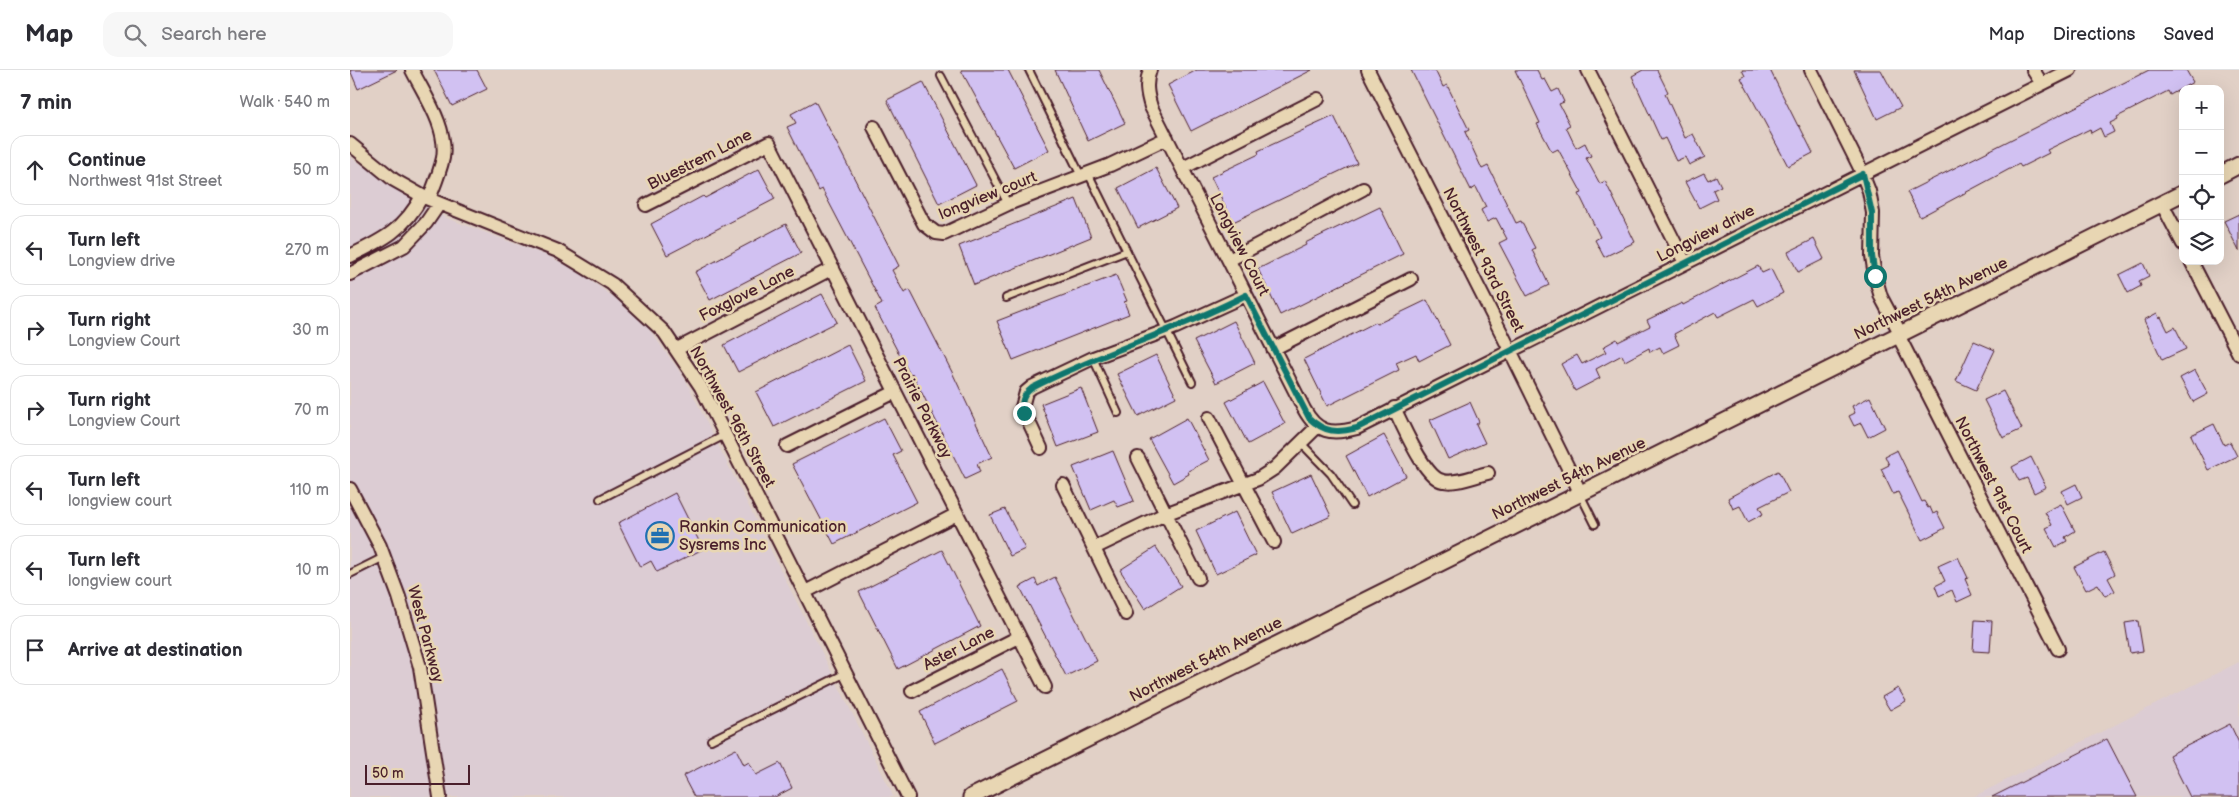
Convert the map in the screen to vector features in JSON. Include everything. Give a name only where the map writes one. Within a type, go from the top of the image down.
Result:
[{"type":"street","points":[[350,274],[404,246],[426,223],[430,200],[443,157],[443,139],[435,115],[412,70]]},
{"type":"street","name":"Northwest 93rd Street","points":[[1368,70],[1580,492]]},
{"type":"street","points":[[1588,70],[1685,263]]},
{"type":"street","name":"Northwest 91st Court","points":[[1811,70],[1863,174],[1872,213],[1872,256],[1875,276],[1882,299],[1898,329],[1898,335],[2058,650]]},
{"type":"street","points":[[2033,70],[2042,84]]},
{"type":"street","name":"Longview drive","points":[[1318,426],[1328,432],[1339,433],[1357,428],[2070,70]]},
{"type":"street","name":"Longview Court","points":[[1146,71],[1147,94],[1167,138],[1306,413],[1318,426]]},
{"type":"street","points":[[1183,168],[1318,99]]},
{"type":"street","name":"longview court","points":[[874,127],[928,229],[944,234],[1008,204],[1085,175],[1167,138]]},
{"type":"street","name":"Bluestrem Lane","points":[[646,205],[769,143]]},
{"type":"street","name":"Prairie Parkway","points":[[769,143],[1045,688]]},
{"type":"street","name":"Northwest 96th Street","points":[[350,144],[394,180],[430,200],[558,251],[612,284],[664,332],[701,387],[908,797]]},
{"type":"street","points":[[2224,172],[2239,165]]},
{"type":"street","name":"longview court","points":[[1229,260],[1364,189]]},
{"type":"street","name":"Northwest 54th Avenue","points":[[971,797],[2179,195]]},
{"type":"street","points":[[350,256],[396,232],[414,212],[430,200]]},
{"type":"street","points":[[2162,204],[2179,236]]},
{"type":"street","points":[[2193,265],[2239,354]]},
{"type":"street","name":"Foxglove Lane","points":[[677,350],[833,268]]},
{"type":"street","points":[[1273,349],[1411,278]]},
{"type":"street","name":"longview court","points":[[1041,448],[1022,407],[1026,392],[1093,358],[1167,330],[1246,295]]},
{"type":"street","points":[[787,446],[895,392]]},
{"type":"street","points":[[1394,408],[1424,467],[1438,480],[1445,482],[1488,473]]},
{"type":"street","points":[[1209,418],[1274,542]]},
{"type":"street","points":[[1094,548],[1165,514],[1258,479],[1275,468],[1318,426]]},
{"type":"street","points":[[1138,458],[1198,578]]},
{"type":"street","points":[[1063,485],[1126,614]]},
{"type":"street","name":"West Parkway","points":[[350,489],[384,557],[399,597],[420,667],[440,797]]},
{"type":"street","points":[[805,592],[957,514]]},
{"type":"street","name":"Aster Lane","points":[[912,691],[1019,637]]},
{"type":"lane","points":[[1029,70],[1127,251],[1192,382]]},
{"type":"lane","points":[[941,76],[1008,204]]},
{"type":"lane","points":[[1006,298],[1127,251]]},
{"type":"lane","points":[[1093,358],[1118,414]]},
{"type":"lane","points":[[600,499],[725,435]]},
{"type":"lane","points":[[1300,443],[1331,474],[1352,505]]},
{"type":"lane","points":[[1580,492],[1595,524]]},
{"type":"lane","points":[[350,574],[384,557]]},
{"type":"lane","points":[[711,740],[846,673]]},
{"type":"shaded area","points":[[350,157],[444,217],[548,256],[574,269],[615,298],[649,329],[685,379],[893,797],[350,797]]},
{"type":"shaded area","points":[[2239,662],[2239,797],[1973,797]]},
{"type":"building","points":[[350,70],[397,70],[358,89]]},
{"type":"building","points":[[434,70],[477,70],[487,89],[452,106]]},
{"type":"building","points":[[961,70],[1008,70],[1049,150],[1014,168]]},
{"type":"building","points":[[1055,70],[1099,70],[1125,123],[1088,141]]},
{"type":"building","points":[[1197,70],[1312,70],[1191,131],[1168,85]]},
{"type":"building","points":[[1411,70],[1435,70],[1443,87],[1447,85],[1469,130],[1465,132],[1482,169],[1488,166],[1516,223],[1521,221],[1535,248],[1532,250],[1549,285],[1527,296],[1499,243],[1507,239],[1496,218],[1487,222],[1481,210],[1486,207],[1476,187],[1471,190]]},
{"type":"building","points":[[1515,70],[1537,70],[1542,80],[1545,79],[1552,92],[1558,89],[1564,102],[1559,104],[1570,125],[1566,127],[1576,148],[1585,143],[1591,156],[1586,158],[1600,184],[1605,181],[1635,242],[1604,257],[1595,240],[1600,237],[1579,194],[1582,193],[1558,149],[1552,152],[1537,124],[1540,123]]},
{"type":"building","points":[[1643,70],[1657,70],[1668,92],[1665,94],[1685,138],[1693,134],[1705,157],[1689,165],[1685,157],[1676,161],[1665,138],[1661,140],[1632,76]]},
{"type":"building","points":[[1742,70],[1770,70],[1813,153],[1788,166],[1741,78],[1745,76]]},
{"type":"building","points":[[1854,70],[1881,70],[1901,107],[1877,119]]},
{"type":"building","points":[[2149,70],[2186,70],[2193,82],[2188,85],[2179,85],[2179,90],[2170,95],[2168,91],[2117,117],[2118,119],[2110,123],[2114,132],[2104,137],[2100,128],[2091,133],[2090,129],[2047,150],[2049,153],[2021,167],[2019,164],[1920,217],[1907,192]]},
{"type":"building","points":[[923,82],[976,185],[939,204],[887,100]]},
{"type":"building","points":[[815,101],[899,266],[892,270],[904,293],[910,290],[952,372],[992,457],[977,464],[980,472],[965,479],[912,373],[910,375],[875,308],[882,304],[822,189],[819,191],[787,127],[796,123],[791,114]]},
{"type":"building","points":[[1334,116],[1357,163],[1233,222],[1211,177],[1259,154],[1258,151]]},
{"type":"building","points":[[1156,168],[1177,208],[1138,228],[1118,188]]},
{"type":"building","points":[[759,169],[775,199],[667,255],[651,224]]},
{"type":"building","points":[[1704,173],[1708,180],[1716,176],[1721,186],[1713,190],[1717,199],[1699,208],[1685,182]]},
{"type":"building","points":[[1076,199],[1091,237],[974,285],[959,246]]},
{"type":"building","points":[[1380,207],[1403,254],[1280,315],[1258,269],[1306,245],[1305,243]]},
{"type":"building","points":[[2239,214],[2239,251],[2224,221]]},
{"type":"building","points":[[786,224],[801,253],[710,300],[695,272]]},
{"type":"building","points":[[1814,239],[1824,259],[1798,272],[1788,252]]},
{"type":"building","points":[[2143,263],[2149,276],[2139,281],[2141,286],[2128,293],[2119,275]]},
{"type":"building","points":[[1758,266],[1762,273],[1771,269],[1783,293],[1758,306],[1754,299],[1718,317],[1715,312],[1674,334],[1679,345],[1663,353],[1660,347],[1650,352],[1649,348],[1625,361],[1622,355],[1596,369],[1600,378],[1575,391],[1561,364],[1577,355],[1582,364],[1606,352],[1603,347],[1617,339],[1618,342],[1650,326],[1647,320],[1682,303],[1683,305]]},
{"type":"building","points":[[1116,275],[1127,301],[1124,302],[1129,314],[1013,360],[997,321]]},
{"type":"building","points":[[822,294],[837,322],[738,372],[724,345]]},
{"type":"building","points":[[1427,300],[1450,345],[1419,361],[1416,354],[1396,363],[1399,370],[1327,406],[1304,359],[1376,322],[1377,324]]},
{"type":"building","points":[[2157,313],[2168,331],[2175,327],[2186,349],[2162,360],[2144,320]]},
{"type":"building","points":[[1234,321],[1255,363],[1216,383],[1194,341]]},
{"type":"building","points":[[1974,341],[1995,350],[1976,390],[1956,381]]},
{"type":"building","points":[[848,345],[866,381],[774,427],[756,392]]},
{"type":"building","points":[[1156,355],[1176,397],[1138,416],[1117,374]]},
{"type":"building","points":[[2195,370],[2208,394],[2193,402],[2180,378]]},
{"type":"building","points":[[1263,382],[1285,424],[1248,444],[1226,402]]},
{"type":"building","points":[[1081,388],[1098,432],[1058,447],[1041,404]]},
{"type":"building","points":[[2003,391],[2022,429],[2003,438],[1984,400]]},
{"type":"building","points":[[1870,397],[1885,428],[1868,437],[1861,423],[1854,426],[1849,416],[1855,413],[1852,406]]},
{"type":"building","points":[[1470,402],[1479,422],[1476,424],[1485,443],[1448,459],[1430,420]]},
{"type":"building","points":[[884,418],[901,451],[893,455],[917,502],[834,544],[792,464]]},
{"type":"building","points":[[1187,418],[1209,460],[1188,471],[1189,474],[1173,483],[1149,439]]},
{"type":"building","points":[[2214,424],[2224,445],[2230,442],[2237,456],[2208,470],[2191,435]]},
{"type":"building","points":[[1384,435],[1406,476],[1367,497],[1346,456]]},
{"type":"building","points":[[1897,450],[1922,502],[1924,501],[1928,508],[1930,507],[1933,514],[1937,512],[1945,528],[1922,540],[1898,492],[1893,494],[1881,469],[1889,465],[1885,456]]},
{"type":"building","points":[[1113,451],[1134,501],[1118,507],[1114,500],[1091,510],[1073,467]]},
{"type":"building","points":[[2031,457],[2046,487],[2034,493],[2027,478],[2019,481],[2012,467]]},
{"type":"building","points":[[1778,471],[1789,492],[1759,507],[1763,514],[1748,522],[1740,506],[1733,509],[1728,498]]},
{"type":"building","points":[[1311,474],[1331,516],[1292,534],[1272,492]]},
{"type":"building","points":[[2076,484],[2082,497],[2068,504],[2062,491]]},
{"type":"building","name":"Rankin Communication Sysrems Inc","points":[[675,493],[703,549],[657,572],[651,561],[640,567],[618,523]]},
{"type":"building","points":[[2061,504],[2075,531],[2065,537],[2067,541],[2056,547],[2046,528],[2052,525],[2045,512]]},
{"type":"building","points":[[1005,509],[1025,549],[1010,556],[990,515]]},
{"type":"building","points":[[1235,512],[1256,555],[1216,574],[1196,531]]},
{"type":"building","points":[[1156,547],[1181,586],[1145,609],[1120,570]]},
{"type":"building","points":[[942,550],[980,626],[898,669],[859,592]]},
{"type":"building","points":[[2104,552],[2115,574],[2108,578],[2115,591],[2105,596],[2098,584],[2086,590],[2074,567]]},
{"type":"building","points":[[1958,557],[1968,578],[1965,579],[1972,595],[1957,602],[1952,590],[1939,596],[1935,586],[1945,581],[1938,566]]},
{"type":"building","points":[[1055,577],[1097,661],[1066,676],[1020,587],[1035,579],[1038,586]]},
{"type":"building","points":[[1975,620],[1992,621],[1990,652],[1973,651]]},
{"type":"building","points":[[2138,621],[2143,651],[2130,653],[2125,623]]},
{"type":"building","points":[[1002,669],[1018,701],[935,743],[920,712]]},
{"type":"building","points":[[1898,688],[1906,701],[1890,710],[1882,697]]},
{"type":"building","points":[[2230,724],[2239,743],[2239,797],[2190,797],[2169,755]]},
{"type":"building","points":[[2107,739],[2137,797],[1992,797],[2024,781]]},
{"type":"building","points":[[736,749],[744,765],[749,762],[756,775],[780,763],[792,788],[775,797],[694,797],[683,776]]},
{"type":"place","name":"Rankin Communication Sysrems Inc","points":[[660,536]]},
{"type":"route","points":[[1024,413],[1022,400],[1026,392],[1050,378],[1093,358],[1176,327],[1230,304],[1246,295],[1309,418],[1328,432],[1339,433],[1357,428],[1863,174],[1869,191],[1872,213],[1872,256],[1875,276]]}]
